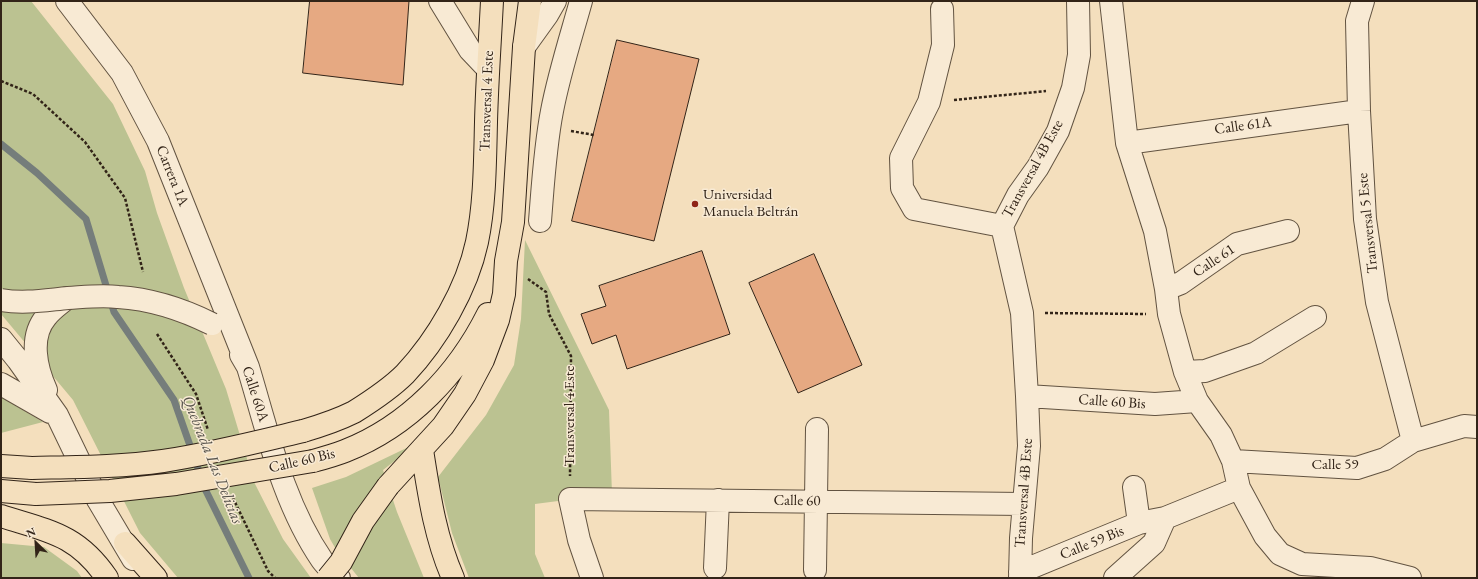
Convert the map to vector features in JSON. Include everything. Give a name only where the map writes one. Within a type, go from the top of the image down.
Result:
[{"type":"main road","name":"Transversal 4 Este","points":[[468,272],[477,244],[481,216],[485,170],[492,1]]},
{"type":"main road","points":[[328,578],[341,562],[363,520],[388,486],[443,426],[465,394],[482,360],[498,320],[504,294],[506,261],[512,222],[524,47],[530,1]]},
{"type":"main road","name":"Calle 60 Bis","points":[[1,491],[36,494],[110,491],[176,484],[313,461],[346,451],[404,419],[442,384],[465,355],[493,305],[506,261]]},
{"type":"main road","name":"Calle 60 Bis","points":[[1,466],[32,468],[98,466],[162,461],[234,448],[325,425],[354,412],[379,395],[404,375],[440,329],[468,272]]},
{"type":"main road","points":[[422,450],[430,504],[436,529],[453,578]]},
{"type":"main road","points":[[1,516],[55,533],[74,543],[90,555],[107,578]]},
{"type":"main road","points":[[125,543],[156,578]]},
{"type":"street","name":"Carrera 1A","points":[[67,1],[122,73],[158,141],[248,367]]},
{"type":"street","points":[[440,1],[470,50],[488,69]]},
{"type":"street","points":[[524,47],[555,1]]},
{"type":"street","points":[[540,221],[544,170],[552,112],[561,70],[581,1]]},
{"type":"street","name":"Transversal 4B Este","points":[[1020,575],[1029,446],[1027,396],[1022,313],[1002,226],[1018,195],[1038,167],[1058,131],[1073,88],[1079,55],[1078,1]]},
{"type":"street","points":[[1111,1],[1127,143],[1155,231],[1169,314],[1185,372],[1197,401],[1221,435],[1233,461],[1240,488],[1265,536],[1280,554],[1302,564],[1370,568],[1410,578]]},
{"type":"street","name":"Transversal 5 Este","points":[[1363,1],[1357,21],[1359,111],[1365,219],[1377,302],[1413,441]]},
{"type":"street","points":[[942,9],[943,45],[929,102],[900,158],[902,188],[914,209],[1002,226]]},
{"type":"street","name":"Calle 61A","points":[[1127,143],[1359,111]]},
{"type":"street","name":"Calle 61","points":[[1166,289],[1181,283],[1237,244],[1288,231]]},
{"type":"street","name":"Calle 60A","points":[[1,300],[12,302],[30,302],[67,298],[117,296],[172,307],[212,324],[225,335],[236,348],[248,367],[280,474],[292,505],[323,562],[339,578]]},
{"type":"street","points":[[67,298],[44,318],[38,333],[36,348],[37,364],[50,402],[98,500],[125,543],[144,578]]},
{"type":"street","points":[[1185,372],[1205,370],[1256,353],[1315,317]]},
{"type":"street","points":[[1,339],[50,402]]},
{"type":"street","points":[[1,384],[50,402]]},
{"type":"street","name":"Calle 60 Bis","points":[[1027,396],[1155,404],[1197,401]]},
{"type":"street","name":"Calle 59","points":[[1233,461],[1357,468],[1385,459],[1413,441],[1464,426],[1477,427]]},
{"type":"street","points":[[815,570],[817,429]]},
{"type":"street","points":[[1134,487],[1139,523]]},
{"type":"street","points":[[1115,578],[1154,543],[1165,518],[1240,488]]},
{"type":"street","points":[[570,499],[579,540],[592,578]]},
{"type":"street","name":"Calle 60","points":[[570,499],[1024,504]]},
{"type":"street","points":[[715,568],[718,500]]},
{"type":"street","name":"Calle 59 Bis","points":[[1020,575],[1139,523],[1165,518]]},
{"type":"path","points":[[1,81],[33,94],[85,142],[126,198],[143,272]]},
{"type":"path","points":[[929,102],[1073,88]]},
{"type":"path","name":"Transversal 4 Este","points":[[523,276],[546,292],[548,314],[571,356],[570,499]]},
{"type":"path","points":[[1022,313],[1169,314]]},
{"type":"green space","points":[[1,1],[31,1],[113,104],[145,171],[157,213],[184,288],[226,389],[254,482],[283,539],[311,578],[178,578],[140,533],[73,400],[1,314]]},
{"type":"green space","points":[[525,240],[609,410],[612,494],[535,504],[535,554],[545,578],[469,578],[452,533],[438,477],[486,415],[514,365],[521,319]]},
{"type":"green space","points":[[1,397],[43,422],[1,433]]},
{"type":"green space","points":[[419,442],[383,470],[397,512],[424,578],[359,578],[337,551],[330,539],[312,488],[346,477]]},
{"type":"green space","points":[[1,543],[44,547],[77,571],[82,578],[1,578]]},
{"type":"building","points":[[310,1],[409,1],[403,85],[303,73]]},
{"type":"building","points":[[617,40],[699,59],[654,241],[572,221]]},
{"type":"building","points":[[702,251],[730,334],[627,369],[616,335],[592,344],[581,314],[606,306],[599,286]]},
{"type":"building","points":[[814,254],[862,365],[798,393],[749,283]]},
{"type":"waterway","name":"Quebrada Las Delicias","points":[[1,144],[37,173],[86,219],[114,312],[174,400],[206,491],[249,578]]},
{"type":"place","name":"Universidad Manuela Beltrán","points":[[695,204]]}]
